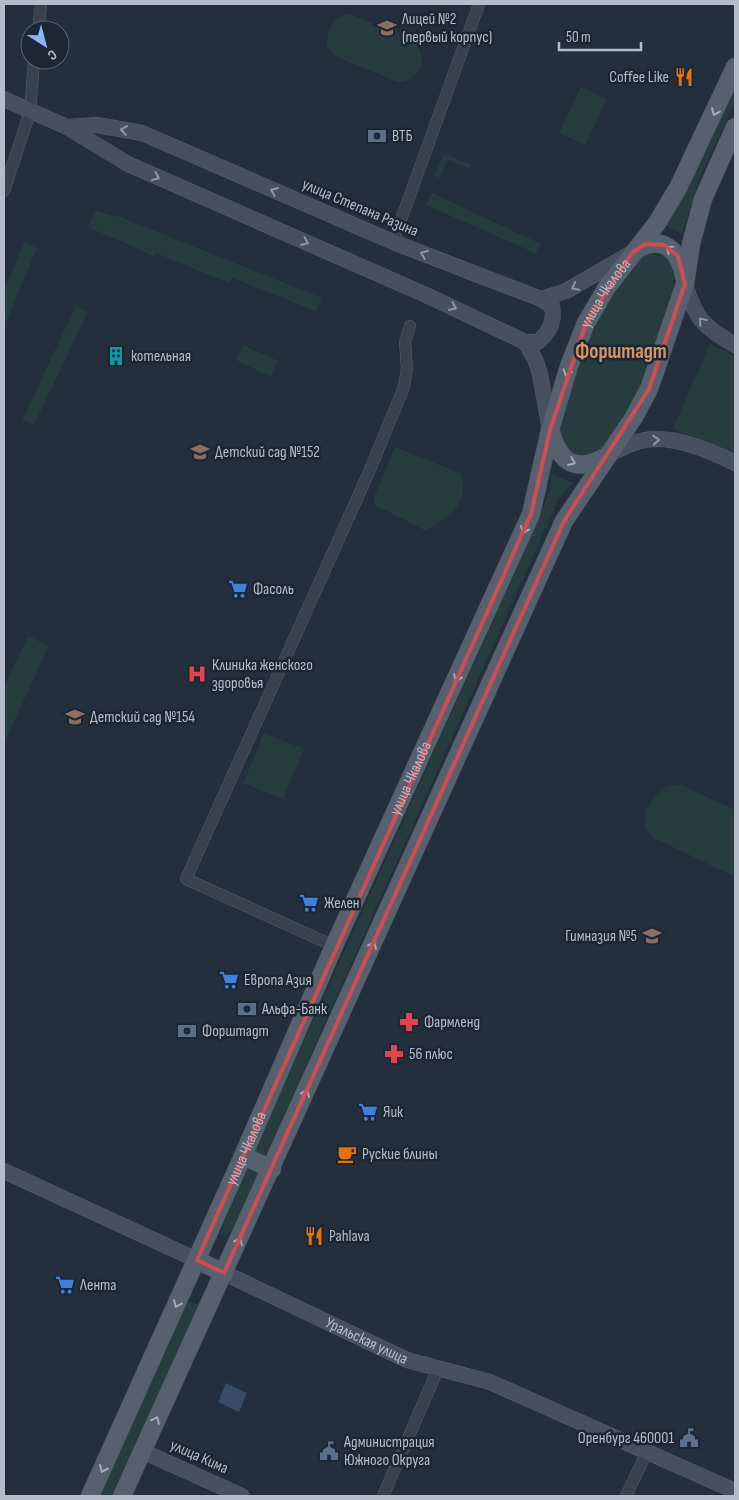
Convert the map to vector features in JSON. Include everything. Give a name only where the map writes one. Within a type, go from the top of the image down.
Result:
[{"type":"main road","name":"улица Чкалова","points":[[90,1496],[197,1260],[334,946],[531,514],[550,430],[569,366],[586,323],[606,287],[657,223],[678,188],[735,67]]},
{"type":"main road","name":"улица Степана Разина","points":[[4,99],[68,127],[128,164],[426,295],[525,342]]},
{"type":"main road","name":"улица Степана Разина","points":[[68,127],[97,125],[142,133],[393,242],[542,300]]},
{"type":"main road","name":"улица Чкалова","points":[[122,1496],[272,1169],[564,521],[586,485],[610,454],[649,389],[685,284],[690,250],[703,199],[735,127]]},
{"type":"main road","points":[[542,300],[584,282],[645,244],[655,243],[672,249],[682,266],[685,284],[694,311],[707,327],[735,345]]},
{"type":"main road","points":[[525,342],[538,342],[549,332],[554,316],[552,306],[542,300]]},
{"type":"main road","points":[[525,342],[535,359],[540,374],[555,448],[561,456],[573,464],[585,466],[628,445],[657,438],[694,446],[735,463]]},
{"type":"main road","points":[[243,1156],[272,1169]]},
{"type":"main road","name":"Уральская улица","points":[[4,1171],[407,1360],[438,1369],[464,1373],[490,1382],[735,1491]]},
{"type":"main road","name":"улица Кима","points":[[142,1451],[242,1496]]},
{"type":"street","points":[[39,20],[41,4]]},
{"type":"street","points":[[393,242],[479,4]]},
{"type":"street","points":[[4,191],[30,112],[33,70]]},
{"type":"street","points":[[334,946],[186,879],[369,472],[401,395],[407,368],[405,342],[410,326]]},
{"type":"street","points":[[383,1496],[438,1369]]},
{"type":"street","points":[[626,1496],[647,1452]]},
{"type":"highlighted area","points":[[645,244],[664,245],[678,256],[685,284],[649,389],[564,521],[224,1273],[197,1260],[531,514],[550,430],[586,323],[632,253]]},
{"type":"green space","points":[[350,14],[414,40],[419,47],[422,61],[417,73],[412,78],[397,82],[335,56],[327,47],[328,35],[335,21],[344,15]]},
{"type":"green space","points":[[735,77],[735,103],[699,179],[682,234],[664,224]]},
{"type":"green space","points":[[581,87],[607,99],[585,145],[559,133]]},
{"type":"green space","points":[[448,155],[472,165],[470,169],[448,160],[440,178],[434,175],[443,156]]},
{"type":"green space","points":[[432,193],[541,244],[535,253],[426,205]]},
{"type":"green space","points":[[95,211],[120,217],[322,298],[316,311],[232,278],[229,283],[156,253],[154,256],[88,227]]},
{"type":"green space","points":[[24,243],[37,248],[4,327],[4,291]]},
{"type":"green space","points":[[655,254],[670,261],[673,266],[675,281],[664,330],[653,359],[628,412],[606,446],[591,454],[582,455],[574,453],[562,440],[559,426],[584,350],[612,293],[623,276],[639,257]]},
{"type":"green space","points":[[76,306],[88,312],[34,425],[22,420]]},
{"type":"green space","points":[[710,344],[735,356],[735,457],[673,428]]},
{"type":"green space","points":[[243,345],[278,361],[271,377],[236,360]]},
{"type":"green space","points":[[395,447],[462,474],[463,486],[460,502],[450,514],[426,531],[375,505],[374,497]]},
{"type":"green space","points":[[551,474],[573,483],[559,498],[265,1157],[254,1152],[538,521],[550,489]]},
{"type":"green space","points":[[28,636],[49,646],[4,743],[4,687]]},
{"type":"green space","points":[[264,733],[304,749],[283,799],[243,783]]},
{"type":"green space","points":[[682,785],[735,810],[735,877],[654,838],[645,828],[645,811],[656,795],[667,786]]},
{"type":"green space","points":[[251,1167],[259,1173],[237,1226],[225,1236],[220,1233],[248,1168]]},
{"type":"green space","points":[[188,1301],[199,1305],[111,1496],[99,1496]]},
{"type":"water","points":[[226,1383],[247,1393],[239,1412],[218,1402]]},
{"type":"place","name":"Лицей №2 (первый корпус)","points":[[387,28]]},
{"type":"place","name":"Coffee Like","points":[[684,77]]},
{"type":"place","name":"ВТБ","points":[[377,136]]},
{"type":"place","name":"котельная","points":[[116,356]]},
{"type":"place","name":"Детский сад №152","points":[[200,452]]},
{"type":"place","name":"Фасоль","points":[[238,589]]},
{"type":"place","name":"Клиника женского здоровья","points":[[197,674]]},
{"type":"place","name":"Детский сад №154","points":[[75,717]]},
{"type":"place","name":"Желен","points":[[309,903]]},
{"type":"place","name":"Гимназия №5","points":[[652,936]]},
{"type":"place","name":"Европа Азия","points":[[229,980]]},
{"type":"place","name":"Альфа-Банк","points":[[247,1009]]},
{"type":"place","name":"Фармленд","points":[[409,1022]]},
{"type":"place","name":"Форштадт","points":[[187,1031]]},
{"type":"place","name":"56 плюс","points":[[394,1054]]},
{"type":"place","name":"Яик","points":[[368,1112]]},
{"type":"place","name":"Руские блины","points":[[347,1154]]},
{"type":"place","name":"Pahlava","points":[[314,1236]]},
{"type":"place","name":"Лента","points":[[65,1285]]},
{"type":"place","name":"Оренбург 460001","points":[[689,1438]]},
{"type":"place","name":"Администрация Южного Округа","points":[[329,1451]]},
{"type":"district","name":"Форштадт","points":[[621,351]]}]
